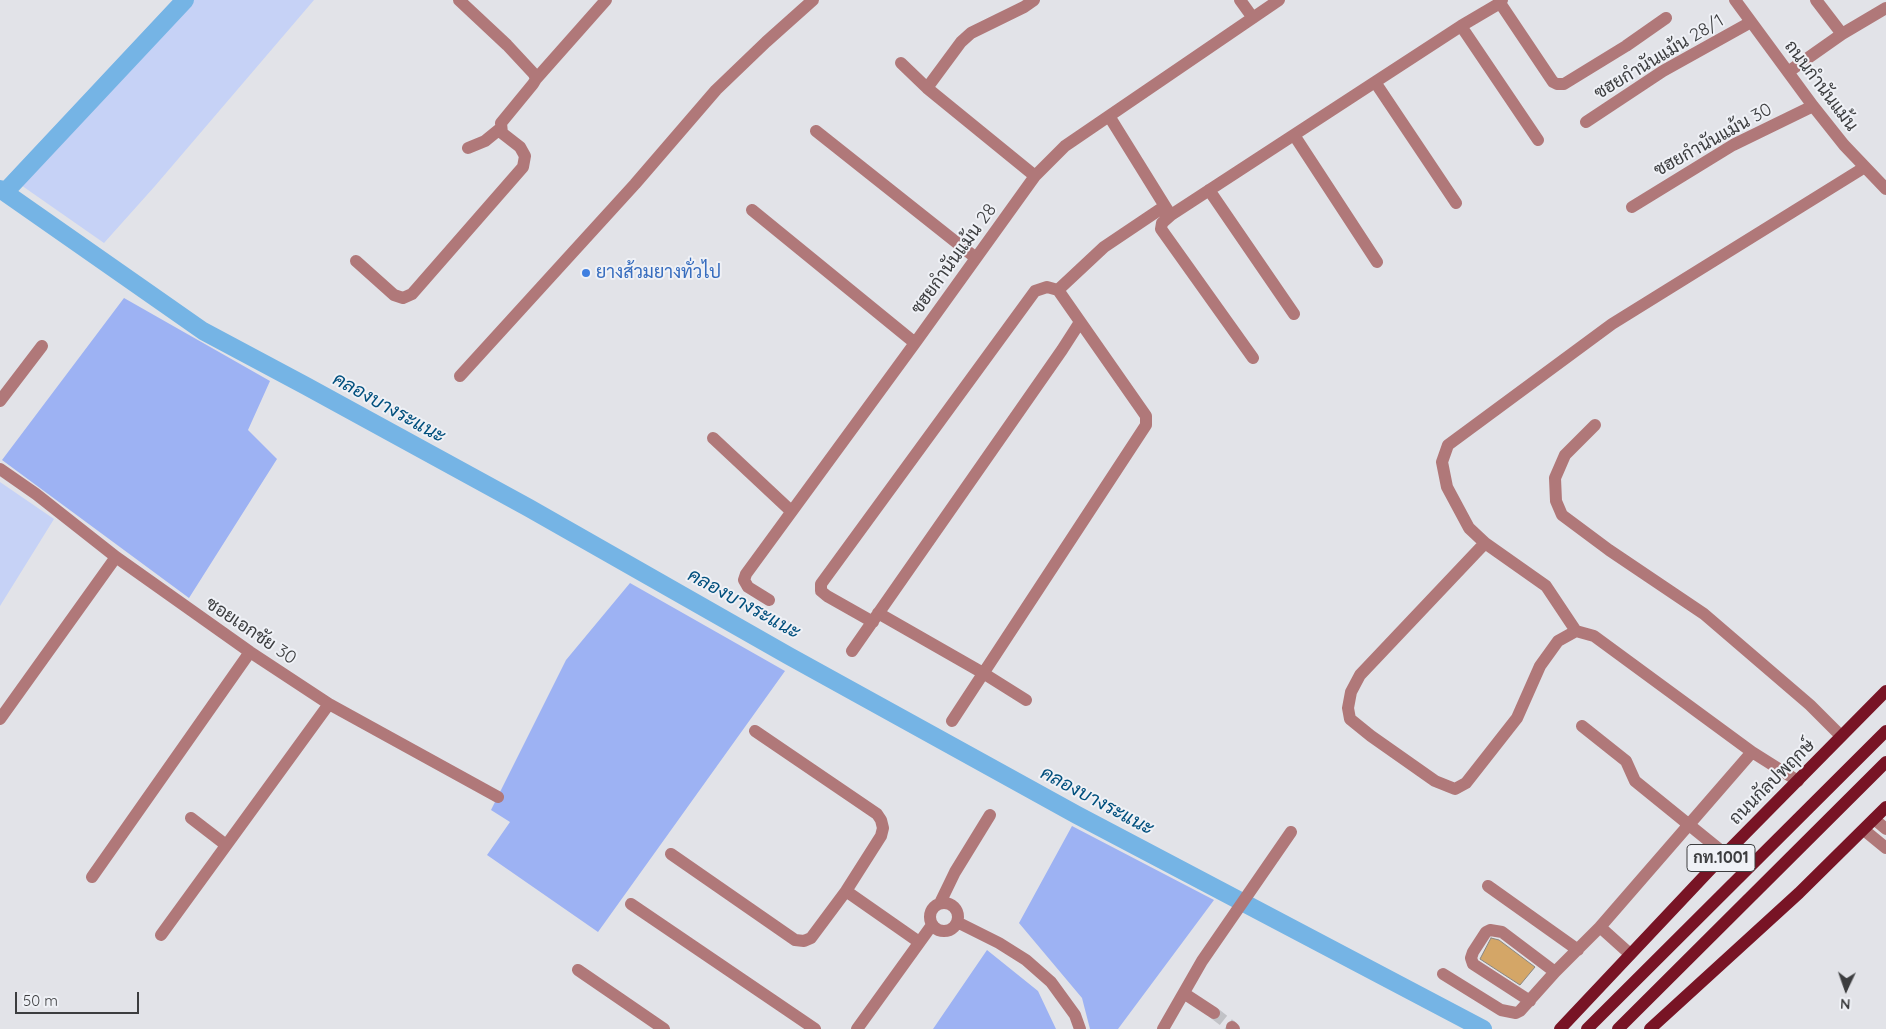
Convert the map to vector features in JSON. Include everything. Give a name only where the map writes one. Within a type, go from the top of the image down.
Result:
[{"type":"main road","name":"ถนนกัลปพฤกษ์","points":[[1560,1029],[1725,854],[1886,691]]},
{"type":"main road","name":"กท.1001","points":[[1587,1029],[1886,731]]},
{"type":"main road","name":"กท.1001","points":[[1618,1029],[1886,762]]},
{"type":"main road","points":[[1650,1029],[1792,899],[1886,807]]},
{"type":"street","points":[[459,0],[507,45],[534,74],[536,79]]},
{"type":"street","points":[[468,148],[486,140],[500,128],[501,123],[536,79],[606,0]]},
{"type":"street","points":[[460,376],[634,184],[716,90],[813,0]]},
{"type":"street","points":[[1240,0],[1253,18]]},
{"type":"street","name":"ซฮยกำนันแม้น 28","points":[[769,600],[748,587],[744,580],[746,574],[791,510],[915,344],[1035,176],[1065,146],[1280,0]]},
{"type":"street","name":"ถนนกำนันแม้น","points":[[1735,0],[1844,145],[1886,189]]},
{"type":"street","points":[[1816,0],[1842,34]]},
{"type":"street","points":[[928,88],[961,42],[971,33],[1026,2]]},
{"type":"street","points":[[1058,290],[1104,247],[1209,190],[1501,2],[1553,82],[1557,84],[1564,84],[1626,46],[1666,18]]},
{"type":"street","points":[[1788,72],[1842,34],[1886,8]]},
{"type":"street","name":"ซฮยกำนันแม้น 28/1","points":[[1586,122],[1663,71],[1750,22]]},
{"type":"street","points":[[1461,26],[1538,140]]},
{"type":"street","points":[[901,63],[928,88],[1035,176]]},
{"type":"street","points":[[1375,82],[1456,203]]},
{"type":"street","name":"ซฮยกำนันแม้น 30","points":[[1632,207],[1733,145],[1813,106]]},
{"type":"street","points":[[1109,116],[1168,211]]},
{"type":"street","points":[[356,262],[394,295],[403,298],[412,294],[523,167],[525,156],[520,147],[502,133],[500,128]]},
{"type":"street","points":[[816,131],[976,258]]},
{"type":"street","points":[[1294,135],[1377,262]]},
{"type":"street","points":[[1798,781],[1752,752],[1594,636],[1576,631],[1546,586],[1485,543],[1469,528],[1447,486],[1442,462],[1448,445],[1612,324],[1866,167]]},
{"type":"street","points":[[1209,190],[1294,314]]},
{"type":"street","points":[[752,210],[915,344]]},
{"type":"street","points":[[1168,211],[1161,229],[1253,358]]},
{"type":"street","points":[[952,721],[983,673],[1146,425],[1146,416],[1058,290],[1047,287],[1035,291],[821,584],[821,591],[827,596],[876,617],[983,673],[1026,700]]},
{"type":"street","points":[[852,651],[1080,322]]},
{"type":"street","points":[[0,401],[42,346]]},
{"type":"street","points":[[1595,425],[1564,455],[1555,478],[1556,501],[1562,515],[1609,550],[1704,614],[1810,705],[1842,736]]},
{"type":"street","points":[[713,438],[791,510]]},
{"type":"street","name":"ซอยเอกชัย 30","points":[[0,469],[36,494],[116,557],[250,652],[329,704],[498,797]]},
{"type":"street","points":[[1485,543],[1360,675],[1351,692],[1348,708],[1350,719],[1434,781],[1455,789],[1466,783],[1517,718],[1540,666],[1558,641],[1576,631]]},
{"type":"street","points":[[0,719],[116,557]]},
{"type":"street","points":[[92,877],[250,652]]},
{"type":"street","points":[[161,935],[329,704]]},
{"type":"street","points":[[1582,726],[1626,761],[1635,781],[1725,854]]},
{"type":"street","points":[[671,854],[795,940],[804,941],[811,938],[846,892],[881,836],[883,828],[881,820],[877,814],[755,730]]},
{"type":"street","points":[[1443,974],[1501,1010],[1516,1013],[1520,1011],[1555,972],[1600,928],[1752,752]]},
{"type":"street","points":[[957,922],[947,930],[939,930],[932,925],[930,912],[940,903],[955,872],[990,815]]},
{"type":"street","points":[[191,818],[226,845]]},
{"type":"street","points":[[1874,819],[1886,829]]},
{"type":"street","points":[[1864,830],[1886,848]]},
{"type":"street","points":[[1166,1028],[1202,961],[1291,832]]},
{"type":"street","points":[[1488,886],[1578,950]]},
{"type":"street","points":[[846,892],[919,942]]},
{"type":"street","points":[[940,903],[949,903],[953,906],[957,913],[957,922]]},
{"type":"street","points":[[631,904],[815,1029]]},
{"type":"street","points":[[957,922],[999,943],[1032,965],[1051,982],[1074,1015],[1080,1029]]},
{"type":"street","points":[[857,1029],[932,925]]},
{"type":"street","points":[[1600,928],[1630,954]]},
{"type":"street","points":[[1530,1001],[1473,964],[1472,952],[1486,932],[1490,930],[1502,932],[1555,972]]},
{"type":"street","points":[[578,970],[664,1029]]},
{"type":"street","points":[[1185,994],[1214,1013]]},
{"type":"shaded area","points":[[173,0],[314,0],[104,243],[8,176]]},
{"type":"shaded area","points":[[124,298],[270,381],[248,430],[277,459],[189,598],[2,460]]},
{"type":"shaded area","points":[[0,482],[54,519],[0,606]]},
{"type":"shaded area","points":[[630,583],[785,671],[598,932],[487,855],[510,822],[491,810],[566,660]]},
{"type":"shaded area","points":[[1072,826],[1214,900],[1118,1029],[1090,1029],[1082,998],[1019,923]]},
{"type":"shaded area","points":[[987,950],[1038,991],[1056,1029],[933,1029]]},
{"type":"building","points":[[1491,938],[1499,940],[1535,967],[1520,985],[1480,959]]},
{"type":"waterway","points":[[5,192],[185,0]]},
{"type":"waterway","name":"คลองบางระแนะ","points":[[0,189],[203,331],[529,508],[789,656],[1077,815],[1483,1029]]},
{"type":"tunnel","points":[[1214,1013],[1232,1027]]},
{"type":"place","name":"ยางส้วมยางทั่วไป","points":[[586,273]]}]
